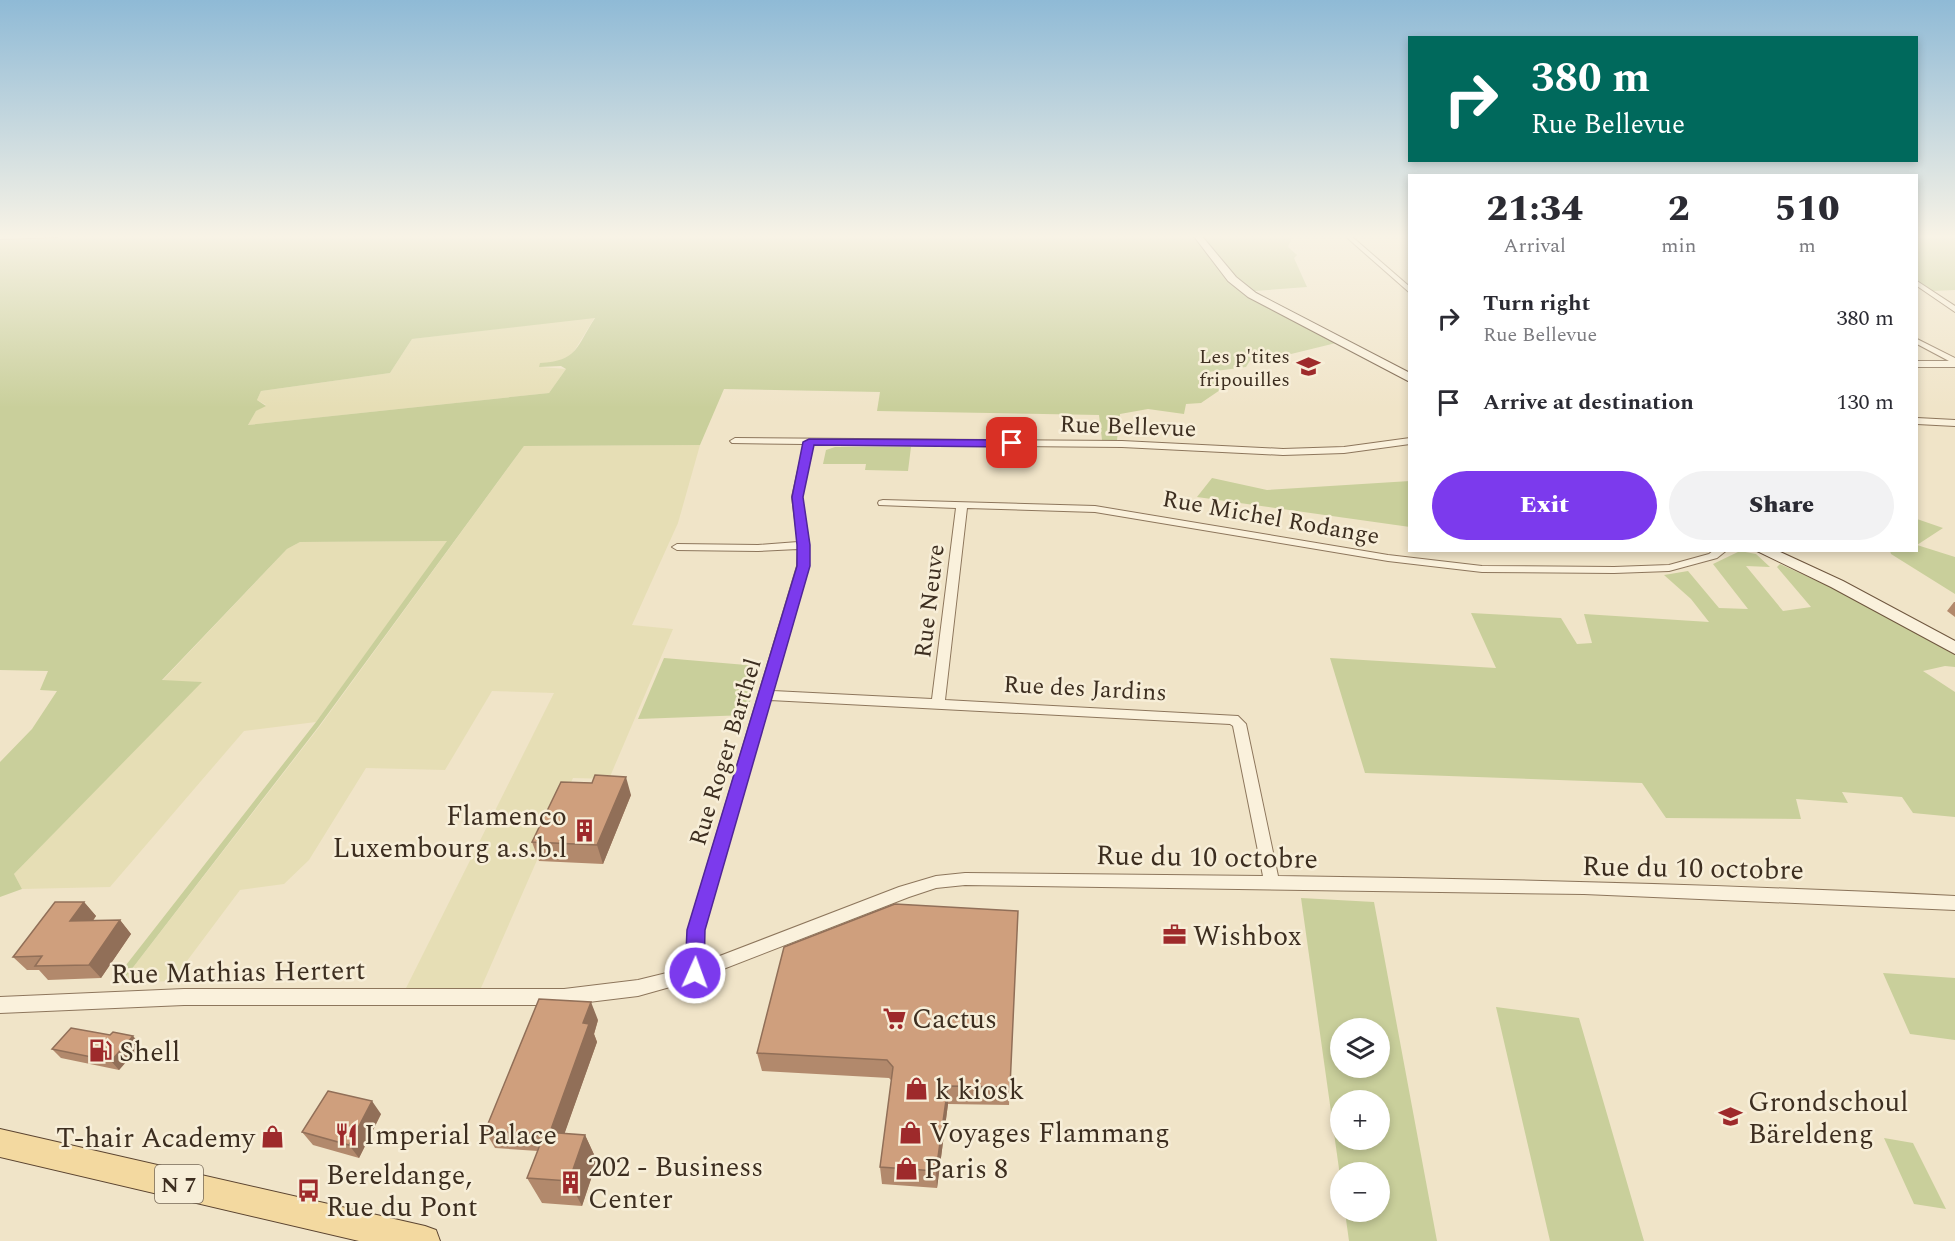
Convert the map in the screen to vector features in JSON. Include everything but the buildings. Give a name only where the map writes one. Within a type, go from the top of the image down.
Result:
[{"type":"main road","points":[[1249,293],[1408,377]]},
{"type":"main road","points":[[1773,552],[1955,648]]},
{"type":"main road","name":"N 7","points":[[0,1143],[425,1241]]},
{"type":"street","points":[[1931,293],[1955,310]]},
{"type":"street","points":[[1918,342],[1955,363]]},
{"type":"street","points":[[1918,364],[1955,363]]},
{"type":"street","points":[[1918,421],[1955,423]]},
{"type":"street","name":"Rue Bellevue","points":[[735,441],[1122,444],[1282,452],[1344,450],[1408,441]]},
{"type":"street","name":"Rue Roger Barthel","points":[[695,973],[696,930],[803,566],[804,545],[798,497],[809,442]]},
{"type":"street","name":"Rue Michel Rodange","points":[[883,503],[1095,509],[1388,558],[1482,569],[1669,568],[1713,556],[1719,552]]},
{"type":"street","name":"Rue Neuve","points":[[938,703],[962,505]]},
{"type":"street","points":[[677,547],[758,548],[804,545]]},
{"type":"street","name":"Rue des Jardins","points":[[766,695],[1233,718],[1239,724],[1272,882]]},
{"type":"street","name":"Rue du 10 octobre","points":[[477,997],[564,997],[638,988],[695,973],[936,882],[965,879],[1272,882],[1815,895],[1955,903]]},
{"type":"street","name":"Rue Mathias Hertert","points":[[0,1005],[184,997],[477,997]]},
{"type":"shaded area","points":[[595,317],[570,358],[562,362],[540,364],[540,367],[566,369],[549,393],[248,425],[256,411],[266,405],[257,400],[261,391],[390,373],[412,339]]},
{"type":"shaded area","points":[[700,445],[678,523],[632,625],[673,629],[609,779],[573,778],[477,997],[402,996],[554,693],[492,691],[445,770],[366,768],[309,860],[284,884],[240,890],[172,981],[121,983],[320,726],[524,446]]},
{"type":"shaded area","points":[[448,541],[316,722],[244,731],[110,887],[22,889],[14,874],[201,682],[162,681],[287,549],[300,542]]},
{"type":"green space","points":[[0,293],[1243,293],[1336,343],[1291,354],[1251,359],[1246,367],[1208,372],[1223,388],[1201,403],[1186,404],[1184,414],[1148,409],[1120,414],[1117,440],[1102,440],[1099,415],[877,411],[880,392],[724,389],[700,445],[524,446],[319,726],[121,983],[112,983],[316,722],[447,541],[300,542],[287,549],[162,680],[202,682],[14,874],[22,889],[0,897],[0,762],[32,729],[57,691],[40,690],[48,671],[0,670]],"holes":[[[595,318],[569,356],[552,362],[540,363],[539,367],[561,366],[566,369],[549,393],[248,425],[256,411],[266,406],[257,400],[261,391],[390,373],[412,339]]]},
{"type":"green space","points":[[835,447],[911,447],[908,471],[865,470],[866,464],[823,464],[826,450]]},
{"type":"green space","points":[[1212,478],[1267,490],[1408,481],[1408,527],[1197,497]]},
{"type":"green space","points":[[1918,519],[1943,528],[1918,544]]},
{"type":"green space","points":[[1918,545],[1955,557],[1955,594],[1890,552],[1918,552]]},
{"type":"green space","points":[[1738,552],[1756,554],[1770,567],[1746,566],[1783,611],[1811,607],[1777,567],[1780,564],[1861,601],[1955,655],[1955,667],[1945,666],[1923,671],[1955,692],[1955,817],[1913,813],[1902,797],[1842,792],[1848,803],[1796,799],[1801,819],[1666,818],[1642,783],[1365,773],[1330,658],[1496,668],[1471,613],[1561,618],[1577,644],[1592,643],[1584,614],[1709,622],[1691,599],[1664,575],[1688,571],[1719,608],[1748,609],[1713,564]]},
{"type":"green space","points":[[664,658],[758,666],[747,715],[638,719]]},
{"type":"green space","points":[[1301,898],[1374,902],[1437,1241],[1349,1241],[1346,1222],[1390,1222],[1390,1162],[1338,1162],[1336,1150],[1390,1150],[1390,1090],[1330,1090],[1330,1105]]},
{"type":"green space","points":[[1883,973],[1955,978],[1955,1040],[1910,1034]]},
{"type":"green space","points":[[1496,1007],[1579,1018],[1644,1241],[1550,1241]]},
{"type":"green space","points":[[1884,1138],[1913,1143],[1946,1209],[1914,1204]]},
{"type":"place","name":"Les p'tites fripouilles","points":[[1308,367]]},
{"type":"place","name":"Flamenco Luxembourg a.s.b.l","points":[[585,831]]},
{"type":"place","name":"Wishbox","points":[[1175,935]]},
{"type":"place","name":"Cactus","points":[[894,1018]]},
{"type":"place","name":"Shell","points":[[101,1051]]},
{"type":"place","name":"k kiosk","points":[[917,1089]]},
{"type":"place","name":"Grondschoul Bäreldeng","points":[[1730,1117]]},
{"type":"place","name":"Voyages Flammang","points":[[911,1132]]},
{"type":"place","name":"Imperial Palace","points":[[346,1134]]},
{"type":"place","name":"T-hair Academy","points":[[273,1137]]},
{"type":"place","name":"Paris 8","points":[[906,1168]]},
{"type":"place","name":"202 - Business Center","points":[[570,1182]]},
{"type":"place","name":"Bereldange, Rue du Pont","points":[[308,1190]]},
{"type":"route","points":[[695,973],[696,930],[803,566],[804,545],[798,497],[809,442],[1012,443]]}]
